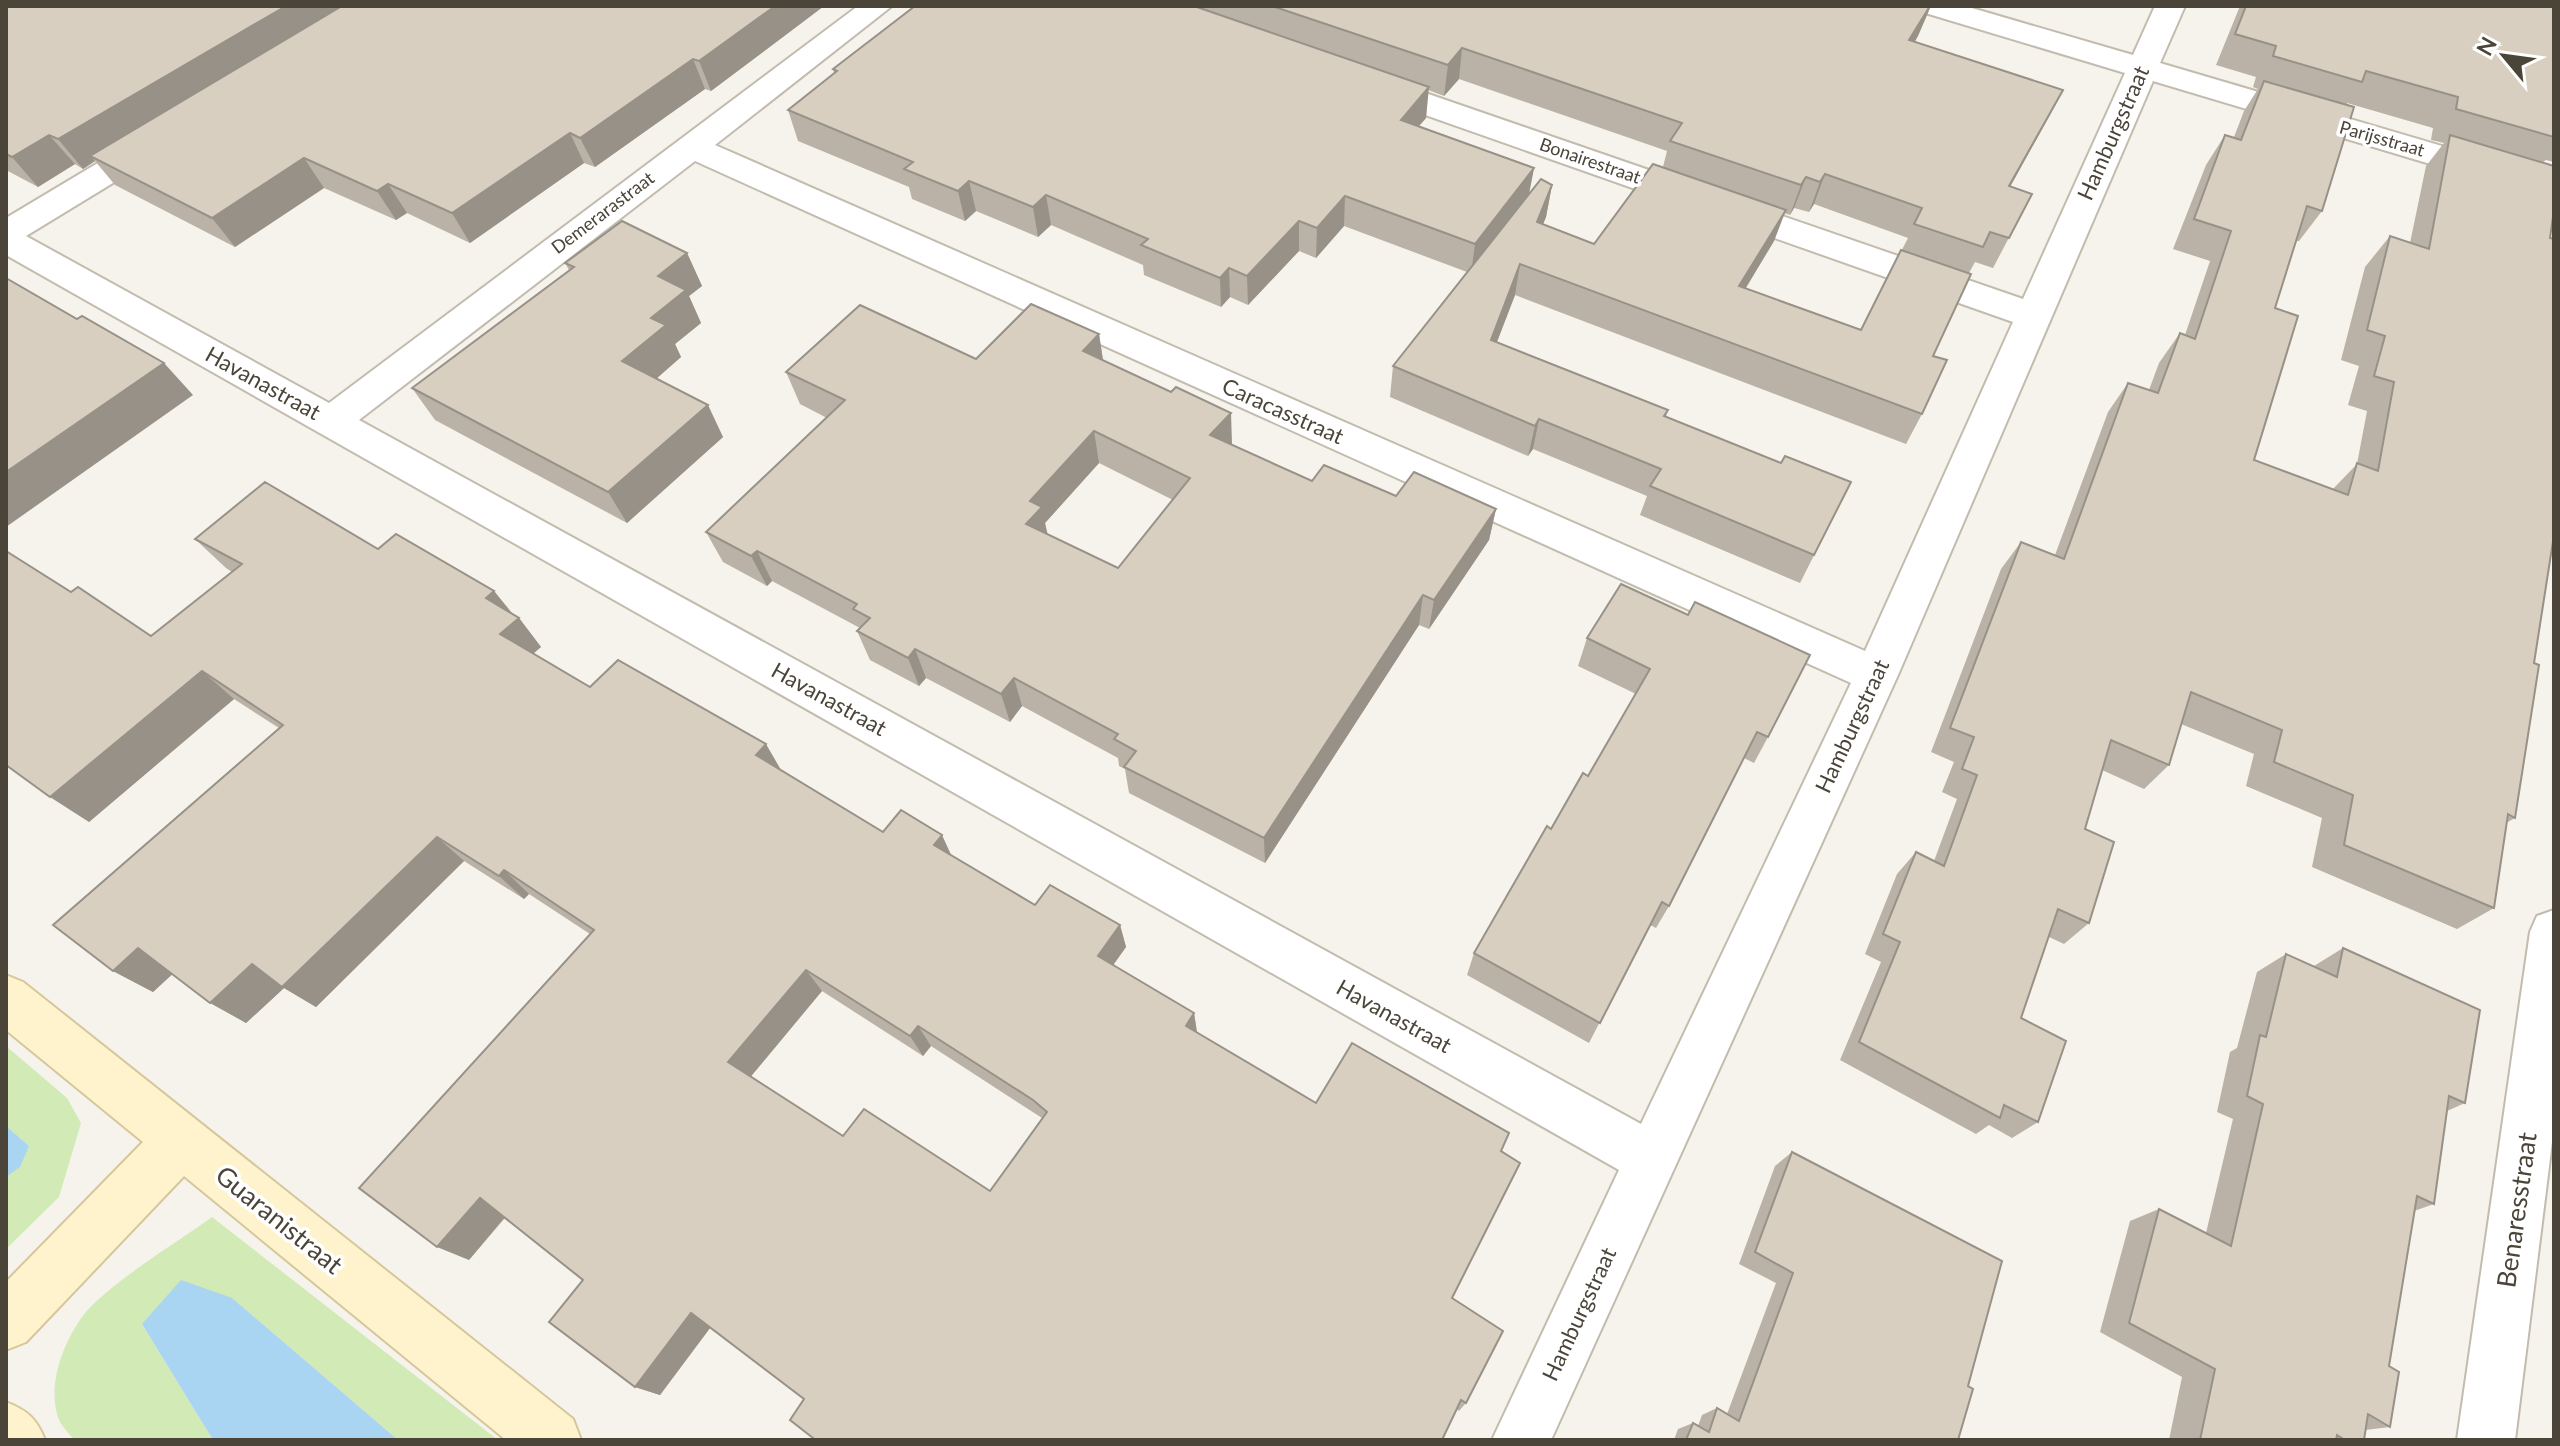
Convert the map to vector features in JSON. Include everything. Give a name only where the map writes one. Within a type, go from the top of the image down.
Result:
[{"type":"street","name":"Demerarastraat","points":[[331,421],[877,6]]},
{"type":"street","name":"Parijsstraat","points":[[1933,6],[2554,190]]},
{"type":"street","name":"Hamburgstraat","points":[[1521,1440],[1876,675],[2170,6]]},
{"type":"street","name":"Bonairestraat","points":[[1342,74],[2033,316]]},
{"type":"street","points":[[6,233],[181,128]]},
{"type":"street","name":"Caracasstraat","points":[[690,146],[1876,675]]},
{"type":"street","name":"Havanastraat","points":[[6,240],[1651,1159]]},
{"type":"street","name":"Benaresstraat","points":[[2486,1440],[2553,955]]},
{"type":"street","name":"Guaranistraat","points":[[6,999],[552,1440]]},
{"type":"street","points":[[6,1322],[181,1141]]},
{"type":"street","points":[[6,1431],[16,1440]]},
{"type":"green space","points":[[6,1046],[67,1098],[81,1123],[59,1197],[6,1249],[6,1177],[29,1146],[6,1126]]},
{"type":"green space","points":[[212,1217],[498,1440],[398,1440],[232,1298],[142,1324],[213,1440],[74,1440],[59,1420],[55,1395],[58,1368],[73,1331],[90,1307],[105,1294]]},
{"type":"water","points":[[6,1126],[29,1146],[20,1167],[6,1177]]},
{"type":"water","points":[[181,1280],[232,1298],[398,1440],[213,1440],[142,1324]]},
{"type":"building","points":[[6,6],[286,6],[58,139],[49,135],[12,157],[6,154]]},
{"type":"building","points":[[342,6],[775,6],[699,61],[693,59],[580,138],[570,133],[452,213],[388,184],[377,191],[304,158],[212,218],[90,156]]},
{"type":"building","points":[[915,6],[1194,6],[1429,87],[1401,120],[1534,168],[1475,244],[1345,196],[1317,228],[1299,221],[1247,276],[1229,268],[1220,278],[1141,245],[1148,239],[1046,195],[1033,207],[969,181],[958,191],[904,169],[913,162],[788,110],[837,71],[833,69]]},
{"type":"building","points":[[1272,6],[1930,6],[1909,40],[2063,90],[2009,186],[2032,194],[2009,238],[1990,232],[1983,247],[1914,224],[1922,208],[1825,174],[1820,182],[1806,177],[1801,185],[1670,141],[1682,123],[1462,48],[1448,65]]},
{"type":"building","points":[[2246,6],[2554,6],[2554,137],[2456,109],[2458,97],[2366,71],[2362,82],[2273,56],[2276,46],[2235,34]]},
{"type":"building","points":[[2264,81],[2354,107],[2322,211],[2307,206],[2275,308],[2298,316],[2254,460],[2348,495],[2357,463],[2378,471],[2394,382],[2374,376],[2385,336],[2367,330],[2390,236],[2429,249],[2450,135],[2554,166],[2554,210],[2550,238],[2554,239],[2554,535],[2534,663],[2539,665],[2515,818],[2508,814],[2494,908],[2344,845],[2353,795],[2274,762],[2282,730],[2191,692],[2169,765],[2111,740],[2085,829],[2114,842],[2089,923],[2058,909],[2021,1018],[2066,1041],[2038,1122],[2004,1105],[2000,1118],[1859,1042],[1900,942],[1883,934],[1916,852],[1944,866],[1977,775],[1962,769],[1974,737],[1950,728],[2021,542],[2064,559],[2128,383],[2158,393],[2180,333],[2195,339],[2231,231],[2194,219],[2225,135],[2241,140]]},
{"type":"building","points":[[1653,164],[1786,210],[1739,286],[1861,330],[1901,250],[1971,274],[1933,356],[1947,360],[1922,414],[1520,264],[1491,340],[1668,410],[1664,416],[1781,463],[1785,456],[1851,482],[1814,555],[1650,486],[1661,469],[1539,419],[1535,426],[1393,366],[1541,179],[1552,185],[1537,222],[1594,244]]},
{"type":"building","points":[[622,221],[687,253],[658,276],[686,290],[651,318],[666,325],[622,361],[708,405],[608,492],[412,388],[574,267],[565,263]]},
{"type":"building","points":[[6,278],[77,319],[82,316],[164,363],[6,472]]},
{"type":"building","points":[[1031,304],[1099,334],[1083,351],[1171,392],[1176,387],[1231,413],[1210,435],[1312,481],[1324,465],[1396,496],[1414,472],[1496,509],[1434,600],[1423,595],[1264,838],[1124,767],[1136,751],[1114,739],[1118,734],[1014,678],[1001,694],[915,649],[908,658],[857,631],[870,618],[853,609],[857,604],[757,551],[751,556],[706,532],[845,400],[786,372],[860,305],[976,359]],"holes":[[[1094,431],[1190,478],[1118,568],[1026,524],[1042,507],[1030,501]]]},
{"type":"building","points":[[265,482],[378,549],[396,534],[494,591],[486,598],[519,618],[500,634],[590,687],[618,660],[766,744],[756,755],[883,832],[901,810],[942,835],[934,845],[1035,905],[1050,885],[1120,925],[1098,956],[1194,1013],[1186,1026],[1316,1103],[1352,1043],[1509,1133],[1501,1151],[1520,1163],[1452,1298],[1503,1331],[1466,1403],[1461,1400],[1442,1440],[812,1440],[790,1420],[804,1399],[691,1313],[635,1387],[549,1322],[583,1280],[480,1198],[437,1247],[359,1188],[594,930],[504,870],[499,876],[437,837],[282,987],[252,964],[210,1003],[138,948],[113,971],[53,925],[283,725],[202,671],[50,797],[6,765],[6,551],[71,592],[78,587],[151,636],[242,564],[195,539]],"holes":[[[806,970],[910,1036],[918,1026],[1047,1112],[990,1191],[864,1109],[843,1136],[728,1062]]]},
{"type":"building","points":[[1621,584],[1688,615],[1695,602],[1810,655],[1768,737],[1757,732],[1669,906],[1662,902],[1600,1023],[1474,953],[1547,826],[1551,829],[1583,773],[1588,776],[1650,669],[1587,638]]},
{"type":"building","points":[[2343,948],[2480,1010],[2465,1103],[2449,1096],[2434,1204],[2417,1196],[2389,1366],[2399,1372],[2390,1427],[2368,1414],[2364,1440],[2345,1440],[2337,1435],[2336,1440],[2200,1440],[2215,1369],[2129,1323],[2159,1209],[2231,1246],[2263,1104],[2247,1096],[2260,1035],[2266,1037],[2286,954],[2337,977]]},
{"type":"building","points":[[1792,1152],[2002,1261],[1968,1386],[1973,1389],[1958,1440],[1686,1440],[1693,1423],[1709,1432],[1717,1408],[1739,1421],[1793,1273],[1755,1252]]}]
